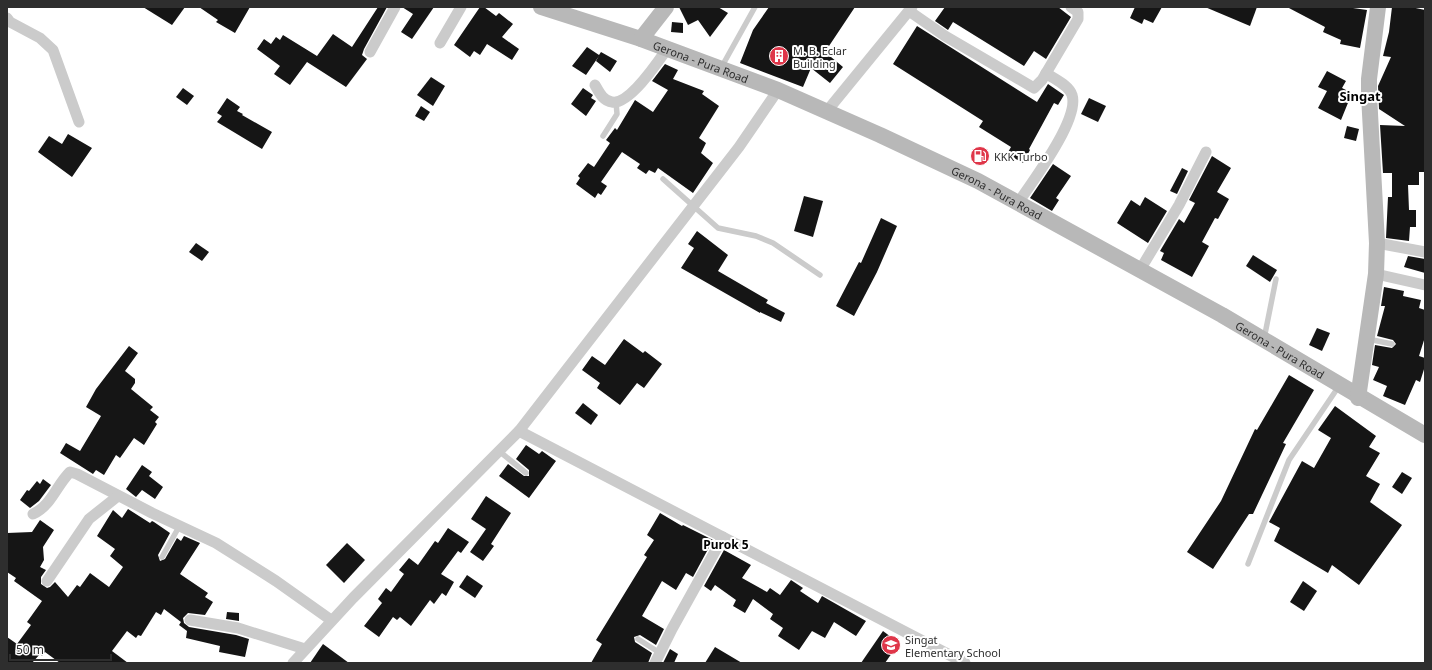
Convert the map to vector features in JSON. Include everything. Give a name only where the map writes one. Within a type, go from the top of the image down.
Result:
[{"type":"main road","name":"Gerona - Pura Road","points":[[541,7],[641,39],[778,90],[978,181],[1222,316],[1358,398],[1425,436]]},
{"type":"main road","points":[[641,39],[666,7]]},
{"type":"main road","points":[[1358,398],[1368,339],[1376,274],[1377,243],[1369,79],[1378,7]]},
{"type":"street","points":[[370,52],[395,7]]},
{"type":"street","points":[[440,44],[461,7]]},
{"type":"street","points":[[827,111],[911,9],[945,36],[1030,86],[1037,86],[1078,19],[1077,9]]},
{"type":"street","points":[[7,18],[10,22],[40,38],[53,50],[79,122]]},
{"type":"street","points":[[595,85],[601,96],[610,102],[616,102],[640,85],[667,49]]},
{"type":"street","points":[[1018,203],[1056,146],[1066,125],[1072,104],[1072,95],[1069,89],[1046,73]]},
{"type":"street","points":[[293,663],[331,620],[519,431],[739,147],[778,90]]},
{"type":"street","points":[[1140,270],[1179,205],[1206,152]]},
{"type":"street","points":[[1377,243],[1425,252]]},
{"type":"street","points":[[1376,274],[1425,285]]},
{"type":"street","points":[[519,431],[960,662]]},
{"type":"street","points":[[32,514],[41,510],[62,480],[70,472],[180,524],[216,543],[251,564],[331,620]]},
{"type":"street","points":[[47,582],[89,519],[118,496]]},
{"type":"street","points":[[655,663],[723,537]]},
{"type":"street","points":[[190,620],[238,628],[305,649]]},
{"type":"lane","points":[[721,68],[755,7]]},
{"type":"lane","points":[[603,136],[617,114],[616,102]]},
{"type":"lane","points":[[663,179],[718,228],[756,236],[773,243],[820,275]]},
{"type":"lane","points":[[1263,341],[1276,279]]},
{"type":"lane","points":[[1368,339],[1392,344]]},
{"type":"lane","points":[[1248,564],[1288,460],[1339,386]]},
{"type":"lane","points":[[499,451],[526,473]]},
{"type":"lane","points":[[162,557],[180,524]]},
{"type":"lane","points":[[638,639],[660,652]]},
{"type":"building","points":[[143,7],[185,7],[172,25]]},
{"type":"building","points":[[199,7],[250,7],[235,33],[216,22],[218,20]]},
{"type":"building","points":[[378,7],[387,7],[364,49],[362,55],[367,59],[346,87],[307,62],[290,85],[274,74],[280,66],[257,49],[264,39],[271,44],[276,37],[280,40],[283,35],[317,56],[333,34],[352,47]]},
{"type":"building","points":[[402,7],[434,7],[412,39],[401,32],[413,14]]},
{"type":"building","points":[[480,7],[484,7],[496,16],[499,13],[513,24],[502,37],[519,49],[512,60],[487,44],[480,55],[474,51],[470,57],[454,45]]},
{"type":"building","points":[[679,7],[718,7],[728,13],[710,37],[698,20],[688,25]]},
{"type":"building","points":[[769,7],[855,7],[825,52],[843,67],[830,83],[811,68],[803,87],[740,63],[753,30]]},
{"type":"building","points":[[945,7],[1058,7],[1071,17],[1046,59],[1034,51],[1024,66],[953,22],[948,30],[935,21]]},
{"type":"building","points":[[1135,7],[1162,7],[1153,23],[1144,19],[1142,24],[1130,18]]},
{"type":"building","points":[[1205,7],[1257,7],[1250,26]]},
{"type":"building","points":[[1287,7],[1346,7],[1367,10],[1360,48],[1340,44],[1341,40],[1323,32],[1325,27]]},
{"type":"building","points":[[1392,7],[1411,7],[1425,10],[1425,172],[1419,172],[1419,185],[1408,185],[1409,210],[1416,210],[1416,227],[1410,227],[1409,241],[1386,238],[1388,197],[1392,197],[1392,173],[1383,173],[1380,125],[1405,126],[1379,109],[1378,86],[1391,57],[1383,56],[1389,32]]},
{"type":"building","points":[[672,22],[683,23],[683,33],[671,32]]},
{"type":"building","points":[[917,26],[1037,102],[1048,84],[1064,95],[1058,105],[1054,103],[1023,163],[1007,154],[1011,147],[979,127],[983,121],[893,64]]},
{"type":"building","points":[[587,47],[599,55],[601,52],[617,61],[610,72],[596,61],[599,56],[586,75],[572,66]]},
{"type":"building","points":[[665,64],[678,70],[673,79],[704,91],[702,94],[719,106],[699,138],[706,143],[701,153],[713,163],[693,193],[658,168],[655,173],[649,170],[646,174],[637,168],[640,164],[622,152],[601,182],[607,186],[601,195],[598,193],[595,198],[576,184],[580,178],[578,176],[588,163],[594,167],[610,143],[606,140],[615,128],[617,130],[635,100],[653,112],[668,90],[652,81]]},
{"type":"building","points":[[1327,71],[1346,81],[1342,88],[1352,93],[1341,120],[1318,108],[1327,91],[1318,87]]},
{"type":"building","points":[[431,77],[445,86],[433,106],[417,95]]},
{"type":"building","points":[[183,88],[194,96],[187,105],[176,97]]},
{"type":"building","points":[[583,88],[593,95],[591,98],[596,101],[586,116],[571,104]]},
{"type":"building","points":[[227,98],[240,107],[237,111],[243,114],[242,115],[272,132],[262,149],[217,122],[222,116],[217,113]]},
{"type":"building","points":[[1089,98],[1106,106],[1098,122],[1081,114]]},
{"type":"building","points":[[421,106],[430,112],[424,121],[415,116]]},
{"type":"building","points":[[1347,126],[1359,129],[1356,141],[1344,138]]},
{"type":"building","points":[[68,134],[92,148],[72,177],[38,152],[49,136],[62,144]]},
{"type":"building","points":[[1212,156],[1231,168],[1217,192],[1229,199],[1218,219],[1215,218],[1202,242],[1209,246],[1192,277],[1161,260],[1164,253],[1160,251],[1179,219],[1184,223],[1195,203],[1189,200]]},
{"type":"building","points":[[1053,164],[1071,176],[1056,198],[1059,200],[1052,211],[1030,198]]},
{"type":"building","points":[[1182,168],[1188,171],[1177,194],[1170,191]]},
{"type":"building","points":[[804,196],[823,201],[813,237],[794,231]]},
{"type":"building","points":[[1145,197],[1167,211],[1148,243],[1117,223],[1131,200],[1140,206]]},
{"type":"building","points":[[881,218],[897,226],[877,272],[854,316],[836,306],[859,262],[861,263]]},
{"type":"building","points":[[697,231],[728,255],[718,271],[768,300],[766,303],[785,313],[781,322],[760,313],[681,268],[694,248],[688,244]]},
{"type":"building","points":[[196,243],[209,252],[202,261],[189,252]]},
{"type":"building","points":[[1253,255],[1277,270],[1270,282],[1246,266]]},
{"type":"building","points":[[1408,256],[1425,259],[1425,273],[1404,267]]},
{"type":"building","points":[[1384,287],[1404,291],[1403,296],[1421,300],[1419,308],[1425,310],[1425,337],[1419,356],[1425,358],[1425,366],[1420,382],[1416,380],[1405,405],[1383,396],[1387,386],[1373,380],[1379,367],[1372,365],[1375,345],[1392,348],[1396,344],[1393,340],[1377,336],[1385,306],[1381,306]]},
{"type":"building","points":[[1317,328],[1330,333],[1322,351],[1309,345]]},
{"type":"building","points":[[624,339],[643,353],[645,351],[662,364],[644,388],[637,383],[620,405],[597,388],[600,383],[582,370],[592,356],[605,365]]},
{"type":"building","points":[[129,346],[138,353],[125,371],[135,379],[135,383],[131,389],[153,407],[150,410],[159,417],[155,422],[157,424],[144,445],[134,438],[120,458],[116,455],[104,475],[96,470],[93,474],[60,453],[66,443],[80,451],[101,416],[86,407],[96,389]]},
{"type":"building","points":[[1289,375],[1314,390],[1283,443],[1286,444],[1253,514],[1249,514],[1213,569],[1187,552],[1221,501],[1255,429],[1257,430]]},
{"type":"building","points":[[583,403],[598,415],[591,425],[575,413]]},
{"type":"building","points":[[1335,406],[1376,436],[1369,447],[1380,453],[1366,476],[1380,484],[1370,502],[1402,525],[1359,585],[1332,565],[1328,573],[1274,541],[1280,528],[1269,522],[1302,461],[1314,468],[1331,438],[1318,430]]},
{"type":"building","points":[[526,445],[539,454],[542,451],[556,461],[529,498],[499,476],[508,464],[524,476],[529,476],[529,470],[516,459]]},
{"type":"building","points":[[142,465],[152,472],[149,476],[163,487],[155,499],[142,490],[136,497],[126,489]]},
{"type":"building","points":[[1402,472],[1412,478],[1402,494],[1392,487]]},
{"type":"building","points":[[43,479],[51,485],[39,501],[30,508],[20,500],[27,490],[29,491],[37,481],[40,484]]},
{"type":"building","points":[[486,496],[511,513],[491,544],[494,546],[483,561],[470,552],[486,529],[471,519]]},
{"type":"building","points":[[128,509],[150,523],[152,521],[154,522],[170,533],[158,555],[160,561],[165,559],[177,538],[181,541],[184,536],[200,543],[180,574],[208,593],[205,597],[213,602],[205,615],[188,613],[183,618],[184,623],[189,627],[236,635],[249,639],[245,657],[219,652],[220,646],[186,638],[187,631],[179,625],[181,622],[164,609],[161,615],[156,612],[141,636],[138,635],[136,638],[127,631],[112,651],[128,663],[60,663],[45,652],[42,656],[40,654],[32,663],[7,663],[7,637],[17,644],[31,625],[27,622],[42,601],[14,581],[16,578],[7,572],[7,533],[32,532],[40,520],[54,530],[43,547],[44,560],[40,567],[46,570],[41,577],[41,584],[47,588],[55,582],[68,597],[77,585],[80,587],[90,573],[109,587],[123,567],[110,556],[115,549],[97,536],[113,510],[122,518]]},
{"type":"building","points":[[660,513],[682,526],[683,525],[713,540],[693,577],[686,573],[676,590],[662,581],[642,616],[664,629],[656,645],[640,635],[634,637],[635,642],[652,653],[648,663],[591,663],[602,644],[596,640],[647,557],[644,555],[654,540],[647,535]]},
{"type":"building","points":[[448,528],[469,542],[461,553],[458,551],[441,574],[454,582],[446,596],[442,593],[434,604],[430,600],[411,626],[400,617],[397,620],[393,617],[379,637],[364,626],[382,603],[378,599],[386,588],[391,592],[404,574],[399,570],[409,558],[418,565],[435,541],[438,543]]},
{"type":"building","points":[[347,543],[365,560],[344,583],[326,565]]},
{"type":"building","points":[[724,550],[751,565],[742,578],[767,592],[770,588],[780,595],[791,580],[803,588],[800,591],[818,603],[822,596],[866,621],[856,636],[834,622],[825,638],[812,631],[799,650],[778,636],[783,628],[770,619],[773,614],[753,599],[745,613],[733,606],[736,600],[715,585],[711,591],[704,586]]},
{"type":"building","points":[[467,575],[483,586],[475,598],[459,587]]},
{"type":"building","points":[[1303,581],[1317,591],[1304,611],[1290,602]]},
{"type":"building","points":[[227,612],[239,613],[239,621],[226,619]]},
{"type":"building","points":[[883,631],[899,643],[885,663],[861,663]]},
{"type":"building","points":[[323,644],[349,663],[310,663]]},
{"type":"building","points":[[715,647],[742,663],[705,663]]},
{"type":"building","points":[[670,649],[678,654],[674,663],[663,663]]},
{"type":"place","name":"M. B. Eclar Building","points":[[779,56]]},
{"type":"place","name":"KKK Turbo","points":[[980,156]]},
{"type":"place","name":"Singat Elementary School","points":[[891,645]]},
{"type":"district","name":"Singat","points":[[1360,96]]},
{"type":"district","name":"Purok 5","points":[[726,544]]}]
